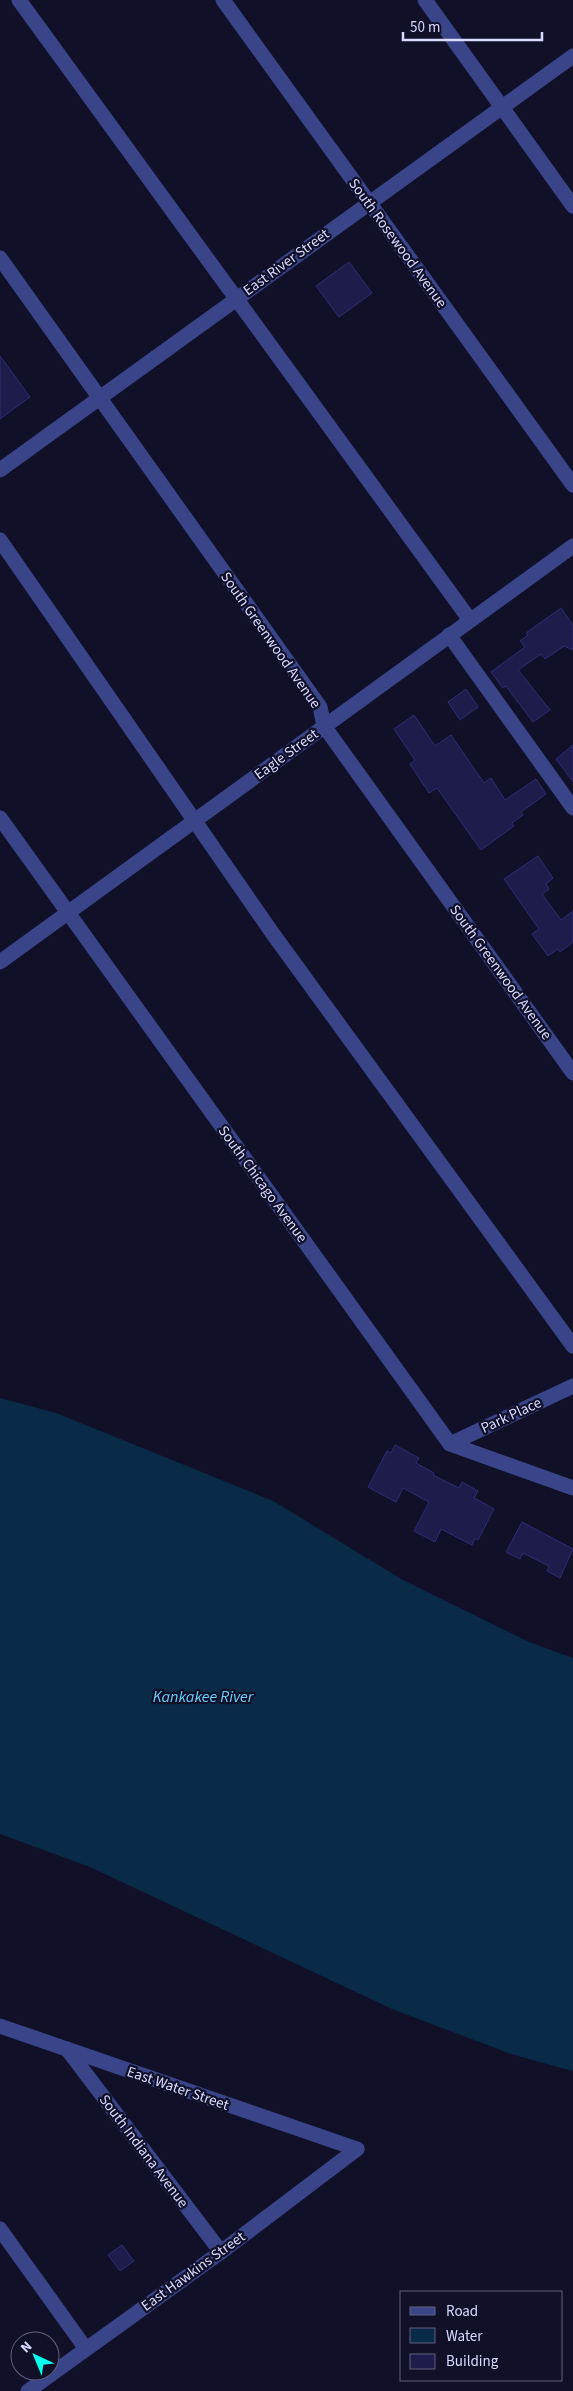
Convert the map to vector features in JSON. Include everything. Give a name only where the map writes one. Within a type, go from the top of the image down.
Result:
[{"type":"street","points":[[19,0],[470,620]]},
{"type":"street","name":"South Rosewood Avenue","points":[[224,0],[573,485]]},
{"type":"street","points":[[425,0],[573,206]]},
{"type":"street","name":"East River Street","points":[[0,470],[573,56]]},
{"type":"street","name":"South Greenwood Avenue","points":[[0,258],[320,707],[324,726],[573,1073]]},
{"type":"street","points":[[0,540],[273,934],[573,1346]]},
{"type":"street","name":"Eagle Street","points":[[0,962],[573,546]]},
{"type":"street","points":[[449,635],[573,808]]},
{"type":"street","name":"South Chicago Avenue","points":[[0,818],[450,1444]]},
{"type":"street","name":"Park Place","points":[[450,1444],[573,1386]]},
{"type":"street","points":[[450,1444],[573,1488]]},
{"type":"street","name":"East Water Street","points":[[0,2026],[357,2149]]},
{"type":"street","name":"South Indiana Avenue","points":[[67,2049],[221,2252]]},
{"type":"street","name":"East Hawkins Street","points":[[28,2391],[221,2252],[357,2149]]},
{"type":"street","points":[[0,2229],[86,2349]]},
{"type":"water","name":"Kankakee River","points":[[0,1398],[56,1413],[273,1501],[403,1580],[529,1642],[573,1658],[573,2071],[514,2055],[392,2009],[90,1867],[0,1834]]},
{"type":"building","points":[[349,262],[372,293],[339,317],[316,286]]},
{"type":"building","points":[[0,356],[30,397],[0,419]]},
{"type":"building","points":[[561,608],[573,625],[573,650],[564,646],[545,659],[541,654],[518,670],[550,710],[533,722],[506,686],[503,688],[491,672],[525,647],[520,641],[528,635],[526,633]]},
{"type":"building","points":[[466,689],[478,707],[460,720],[448,702]]},
{"type":"building","points":[[414,715],[435,746],[451,735],[484,783],[491,778],[505,800],[536,779],[546,794],[521,812],[523,815],[512,823],[514,826],[481,850],[437,788],[429,793],[410,764],[415,760],[394,729]]},
{"type":"building","points":[[573,745],[573,782],[556,759]]},
{"type":"building","points":[[538,856],[553,878],[546,884],[549,889],[542,894],[561,920],[573,911],[573,942],[560,952],[558,949],[548,956],[532,934],[539,929],[504,879]]},
{"type":"building","points":[[395,1445],[419,1458],[416,1463],[434,1473],[433,1475],[459,1488],[462,1482],[478,1491],[474,1498],[494,1509],[478,1540],[475,1538],[472,1545],[441,1529],[435,1542],[414,1531],[429,1502],[403,1488],[396,1502],[368,1487],[387,1451],[391,1453]]},
{"type":"building","points":[[522,1522],[573,1549],[560,1578],[547,1571],[549,1566],[523,1553],[520,1559],[506,1552]]},
{"type":"building","points":[[122,2245],[134,2261],[120,2271],[108,2255]]}]
